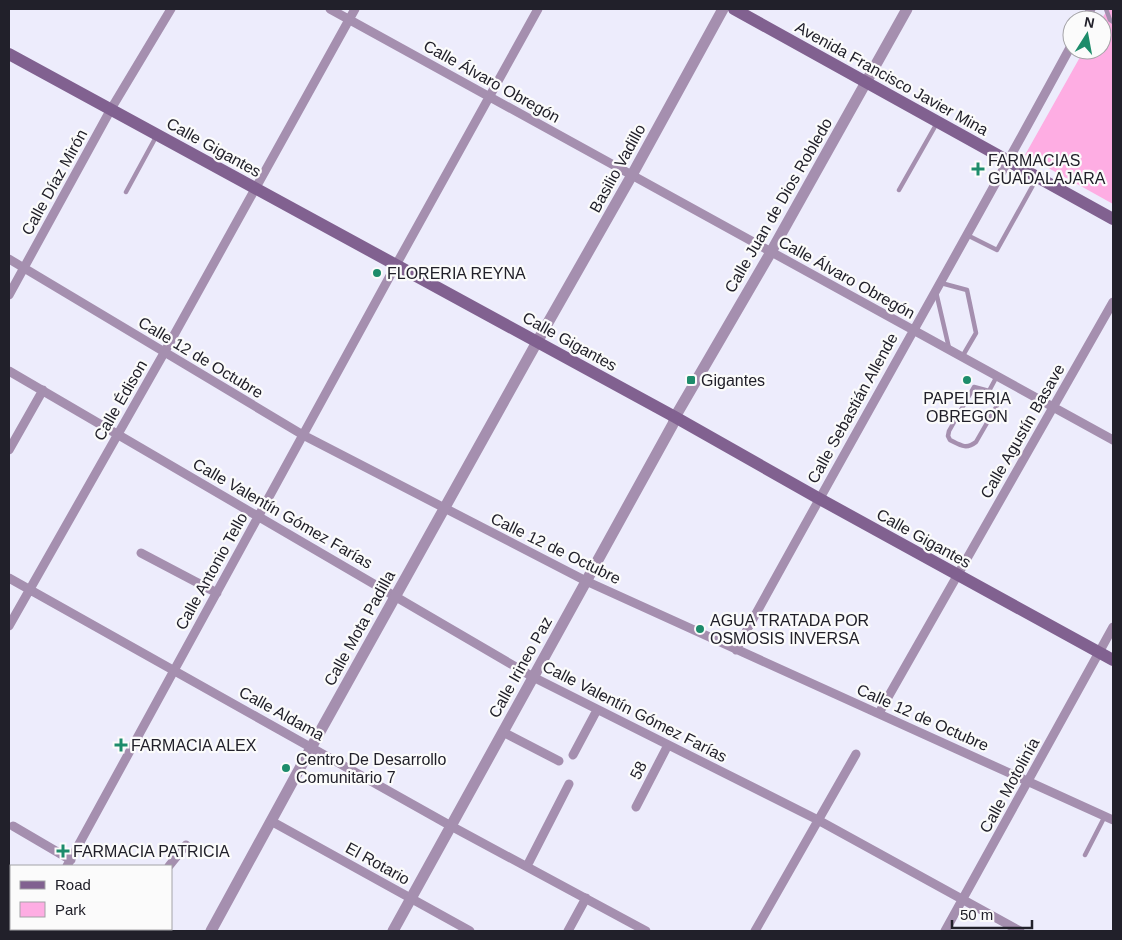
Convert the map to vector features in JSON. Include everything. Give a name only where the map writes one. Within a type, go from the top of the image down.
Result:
[{"type":"main road","name":"Avenida Francisco Javier Mina","points":[[734,9],[1113,219]]},
{"type":"main road","name":"Calle Gigantes","points":[[9,54],[675,417],[1113,660]]},
{"type":"street","name":"Calle Díaz Mirón","points":[[9,295],[111,109],[171,9]]},
{"type":"street","name":"Calle Álvaro Obregón","points":[[330,9],[1113,440]]},
{"type":"street","name":"Calle Édison","points":[[9,626],[164,353],[355,9]]},
{"type":"street","name":"Calle Antonio Tello","points":[[69,863],[538,9]]},
{"type":"street","name":"Basilio Vadillo","points":[[536,342],[632,175],[723,9]]},
{"type":"street","name":"Calle Juan de Dios Robledo","points":[[675,417],[771,252],[907,9]]},
{"type":"street","name":"Calle Sebastián Allende","points":[[736,650],[818,498],[1009,161],[1063,60]]},
{"type":"street","name":"Calle 12 de Octubre","points":[[9,259],[303,435],[444,509],[586,581],[1109,818]]},
{"type":"street","name":"Calle Agustín Basave","points":[[879,714],[1113,302]]},
{"type":"street","name":"Calle Mota Padilla","points":[[211,931],[536,342]]},
{"type":"street","name":"Calle Valentín Gómez Farías","points":[[9,371],[533,677],[818,820],[1020,931]]},
{"type":"street","points":[[9,450],[43,390]]},
{"type":"street","name":"Calle Irineo Paz","points":[[393,931],[673,424],[675,417]]},
{"type":"street","points":[[141,553],[217,593]]},
{"type":"street","name":"Calle Aldama","points":[[9,578],[312,746],[451,826],[646,931]]},
{"type":"street","name":"Calle Motolinía","points":[[944,931],[1113,628]]},
{"type":"street","points":[[573,755],[597,710]]},
{"type":"street","points":[[502,732],[559,761]]},
{"type":"street","name":"58","points":[[636,807],[668,745]]},
{"type":"street","points":[[755,931],[856,754]]},
{"type":"street","points":[[527,866],[568,784]]},
{"type":"street","name":"El Rotario","points":[[271,821],[470,931]]},
{"type":"street","points":[[13,826],[69,863]]},
{"type":"street","points":[[170,865],[186,845]]},
{"type":"street","points":[[568,931],[586,898]]},
{"type":"lane","points":[[1106,9],[1110,20],[1113,22]]},
{"type":"lane","points":[[899,190],[938,122]]},
{"type":"lane","points":[[126,192],[158,134]]},
{"type":"lane","points":[[967,235],[997,250],[1037,177]]},
{"type":"lane","points":[[940,282],[967,290],[976,333],[962,357]]},
{"type":"lane","points":[[936,291],[949,350]]},
{"type":"lane","points":[[989,391],[997,376]]},
{"type":"lane","points":[[974,387],[989,391],[999,402],[976,442],[970,447],[963,447],[950,440],[948,436],[950,430],[974,387]]},
{"type":"lane","points":[[1085,855],[1109,818]]},
{"type":"green space","points":[[1108,9],[1113,10],[1113,204],[1025,155],[1078,60],[1112,60],[1112,10]]},
{"type":"place","name":"FARMACIAS GUADALAJARA","points":[[978,169]]},
{"type":"place","name":"FLORERIA REYNA","points":[[377,273]]},
{"type":"place","name":"Gigantes","points":[[691,380]]},
{"type":"place","name":"PAPELERIA OBREGON","points":[[967,380]]},
{"type":"place","name":"AGUA TRATADA POR OSMOSIS INVERSA","points":[[700,629]]},
{"type":"place","name":"FARMACIA ALEX","points":[[121,745]]},
{"type":"place","name":"Centro De Desarrollo Comunitario 7","points":[[286,768]]},
{"type":"place","name":"FARMACIA PATRICIA","points":[[63,851]]}]
